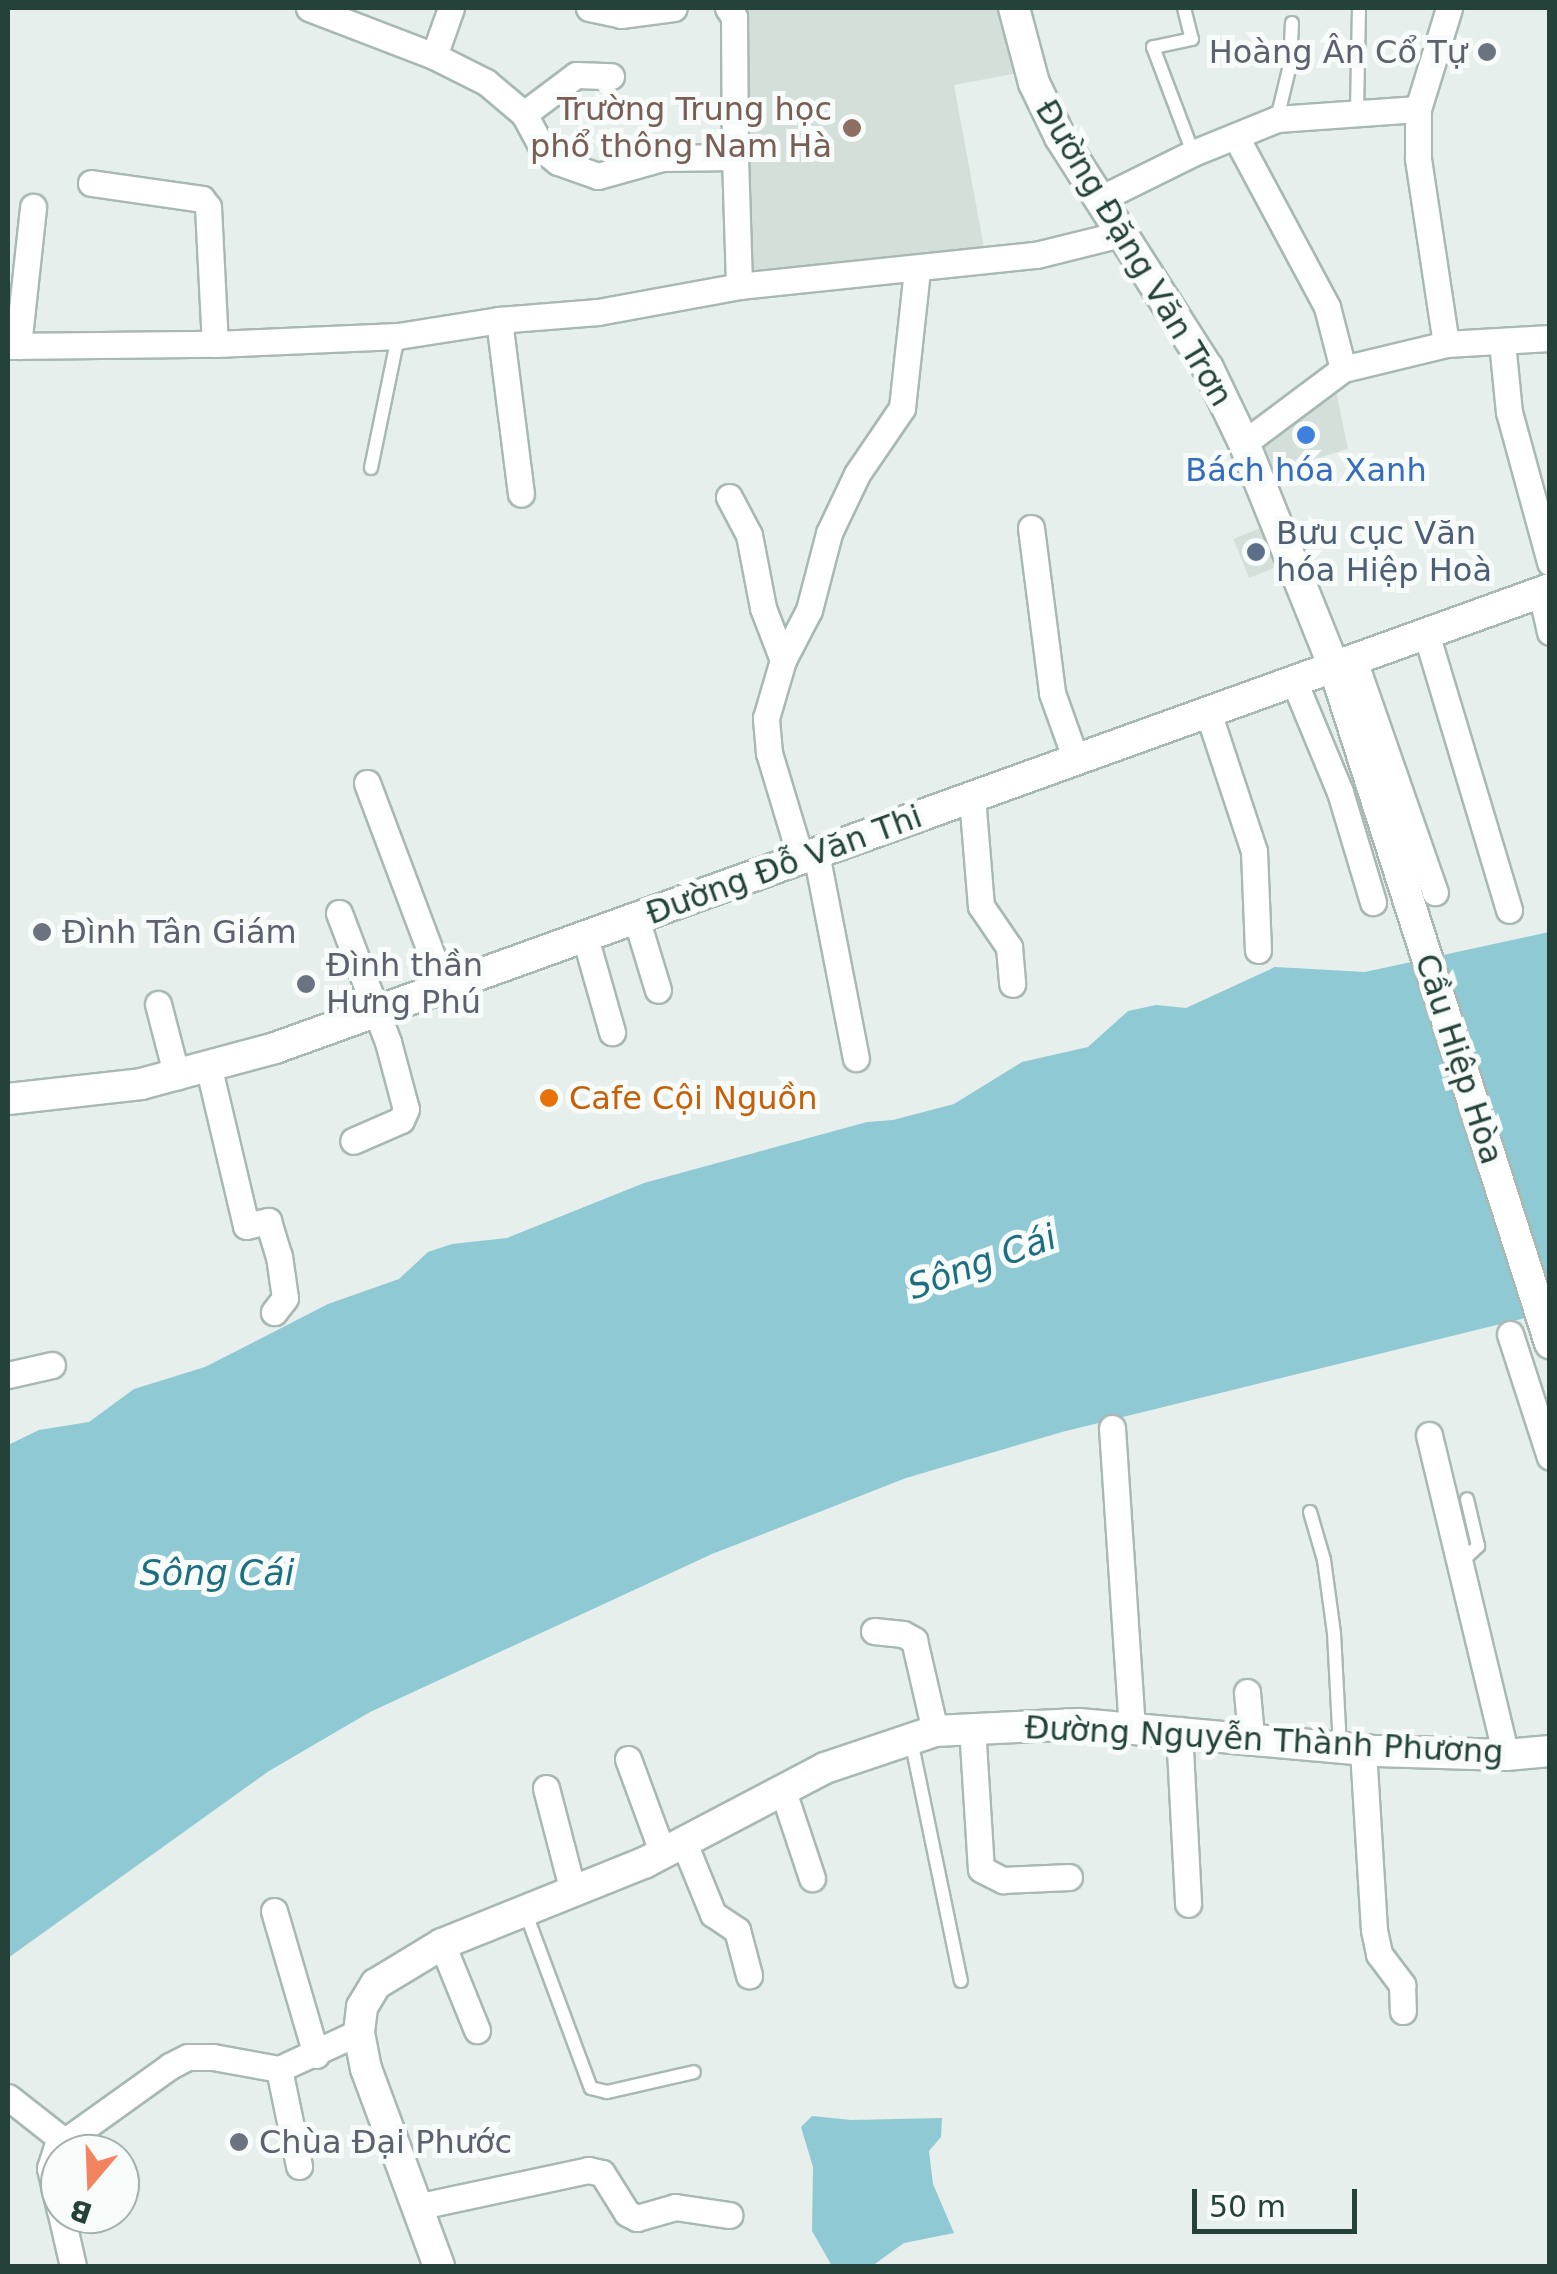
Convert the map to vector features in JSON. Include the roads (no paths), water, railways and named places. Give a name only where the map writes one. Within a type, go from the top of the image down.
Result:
[{"type":"main road","name":"Đường Đặng Văn Trơn","points":[[1014,8],[1034,82],[1060,137],[1208,368],[1244,443],[1344,663],[1370,776]]},
{"type":"main road","name":"Đường Đỗ Văn Thi","points":[[8,1099],[95,1092],[208,1069],[444,988],[1545,591]]},
{"type":"main road","name":"Cầu Hiệp Hòa","points":[[1370,776],[1550,1342]]},
{"type":"main road","name":"Đường Nguyễn Thành Phương","points":[[359,2032],[362,2008],[376,1984],[442,1944],[674,1848],[836,1763],[923,1734],[972,1727],[1132,1726],[1351,1748],[1506,1756],[1550,1751]]},
{"type":"main road","points":[[359,2032],[366,2069],[439,2266]]},
{"type":"street","points":[[308,8],[434,56],[486,82],[524,114],[544,151],[558,162],[598,176],[646,160],[735,158]]},
{"type":"street","points":[[434,56],[451,8]]},
{"type":"street","points":[[589,8],[621,15],[674,8]]},
{"type":"street","points":[[728,8],[734,17],[739,286]]},
{"type":"street","points":[[1446,344],[1418,158],[1418,109],[1449,8]]},
{"type":"street","points":[[524,114],[576,76],[612,76]]},
{"type":"street","points":[[1102,198],[1193,153],[1277,119],[1418,109]]},
{"type":"street","points":[[1236,137],[1327,307],[1344,369]]},
{"type":"street","points":[[91,183],[202,199],[208,206],[216,344]]},
{"type":"street","points":[[33,207],[13,346],[216,344],[398,336],[499,320],[598,312],[739,286],[1036,255],[1125,233]]},
{"type":"street","points":[[856,1058],[809,856],[765,737],[783,660],[809,610],[829,533],[858,474],[902,408],[917,270]]},
{"type":"street","points":[[499,320],[522,494]]},
{"type":"street","points":[[1244,443],[1344,369],[1446,344],[1550,338]]},
{"type":"street","points":[[1502,342],[1509,412],[1550,562]]},
{"type":"street","points":[[730,496],[749,535],[764,608],[783,660]]},
{"type":"street","points":[[1030,528],[1052,693],[1076,760]]},
{"type":"street","points":[[1545,591],[1550,632]]},
{"type":"street","points":[[1426,633],[1509,910]]},
{"type":"street","points":[[1344,663],[1435,892]]},
{"type":"street","points":[[1294,681],[1340,792],[1373,902]]},
{"type":"street","points":[[1208,712],[1254,851],[1258,950]]},
{"type":"street","points":[[367,783],[444,988]]},
{"type":"street","points":[[972,797],[981,906],[1009,947],[1012,984]]},
{"type":"street","points":[[339,913],[388,1042],[405,1116],[353,1141]]},
{"type":"street","points":[[636,918],[658,990]]},
{"type":"street","points":[[585,937],[612,1032]]},
{"type":"street","points":[[158,1004],[177,1077]]},
{"type":"street","points":[[208,1069],[246,1226],[268,1221],[278,1256],[285,1290],[274,1312]]},
{"type":"street","points":[[1510,1334],[1550,1457]]},
{"type":"street","points":[[8,1376],[52,1365]]},
{"type":"street","points":[[1112,1428],[1132,1726]]},
{"type":"street","points":[[1429,1435],[1506,1756]]},
{"type":"street","points":[[874,1631],[903,1634],[914,1640],[923,1734]]},
{"type":"street","points":[[1246,1692],[1251,1736]]},
{"type":"street","points":[[972,1727],[981,1869],[1003,1880],[1069,1876]]},
{"type":"street","points":[[1180,1730],[1188,1904]]},
{"type":"street","points":[[1351,1748],[1374,1930],[1379,1954],[1402,1986],[1403,2011]]},
{"type":"street","points":[[628,1759],[713,1914],[738,1930],[748,1975]]},
{"type":"street","points":[[546,1788],[574,1892]]},
{"type":"street","points":[[784,1791],[812,1878]]},
{"type":"street","points":[[274,1911],[316,2055]]},
{"type":"street","points":[[442,1944],[477,2030]]},
{"type":"street","points":[[74,2134],[188,2057],[243,2060],[279,2069],[359,2032]]},
{"type":"street","points":[[279,2069],[298,2166]]},
{"type":"street","points":[[8,2097],[55,2134]]},
{"type":"street","points":[[416,2207],[588,2170],[602,2173],[627,2213],[637,2218],[675,2207],[729,2215]]},
{"type":"street","points":[[65,2234],[73,2266]]},
{"type":"lane","points":[[1184,8],[1192,39],[1153,47],[1193,153]]},
{"type":"lane","points":[[1357,111],[1359,8]]},
{"type":"lane","points":[[1277,119],[1290,65],[1292,22]]},
{"type":"lane","points":[[371,468],[398,336]]},
{"type":"lane","points":[[1460,1563],[1478,1546],[1467,1499]]},
{"type":"lane","points":[[1310,1512],[1324,1560],[1351,1748]]},
{"type":"lane","points":[[923,1734],[961,1981]]},
{"type":"lane","points":[[525,1910],[592,2088],[606,2092],[694,2072]]},
{"type":"water","name":"Sông Cái","points":[[1549,932],[1549,1312],[1062,1432],[906,1478],[712,1554],[370,1712],[269,1771],[8,1958],[8,1445],[39,1430],[89,1422],[134,1389],[205,1367],[328,1304],[399,1279],[428,1252],[452,1244],[507,1238],[644,1183],[867,1122],[893,1120],[954,1104],[1022,1062],[1088,1047],[1128,1011],[1156,1005],[1186,1008],[1275,967],[1365,972]]},
{"type":"water","points":[[812,2116],[851,2120],[942,2118],[941,2137],[929,2151],[933,2184],[954,2233],[904,2243],[872,2266],[832,2266],[812,2231],[813,2167],[801,2127]]},
{"type":"place","name":"Hoàng Ân Cổ Tự","points":[[1487,52]]},
{"type":"place","name":"Trường Trung học phổ thông Nam Hà","points":[[852,128]]},
{"type":"place","name":"Bách hóa Xanh","points":[[1306,435]]},
{"type":"place","name":"Bưu cục Văn hóa Hiệp Hoà","points":[[1256,552]]},
{"type":"place","name":"Đình Tân Giám","points":[[42,932]]},
{"type":"place","name":"Đình thần Hưng Phú","points":[[306,984]]},
{"type":"place","name":"Cafe Cội Nguồn","points":[[549,1098]]},
{"type":"place","name":"Chùa Đại Phước","points":[[239,2142]]}]
